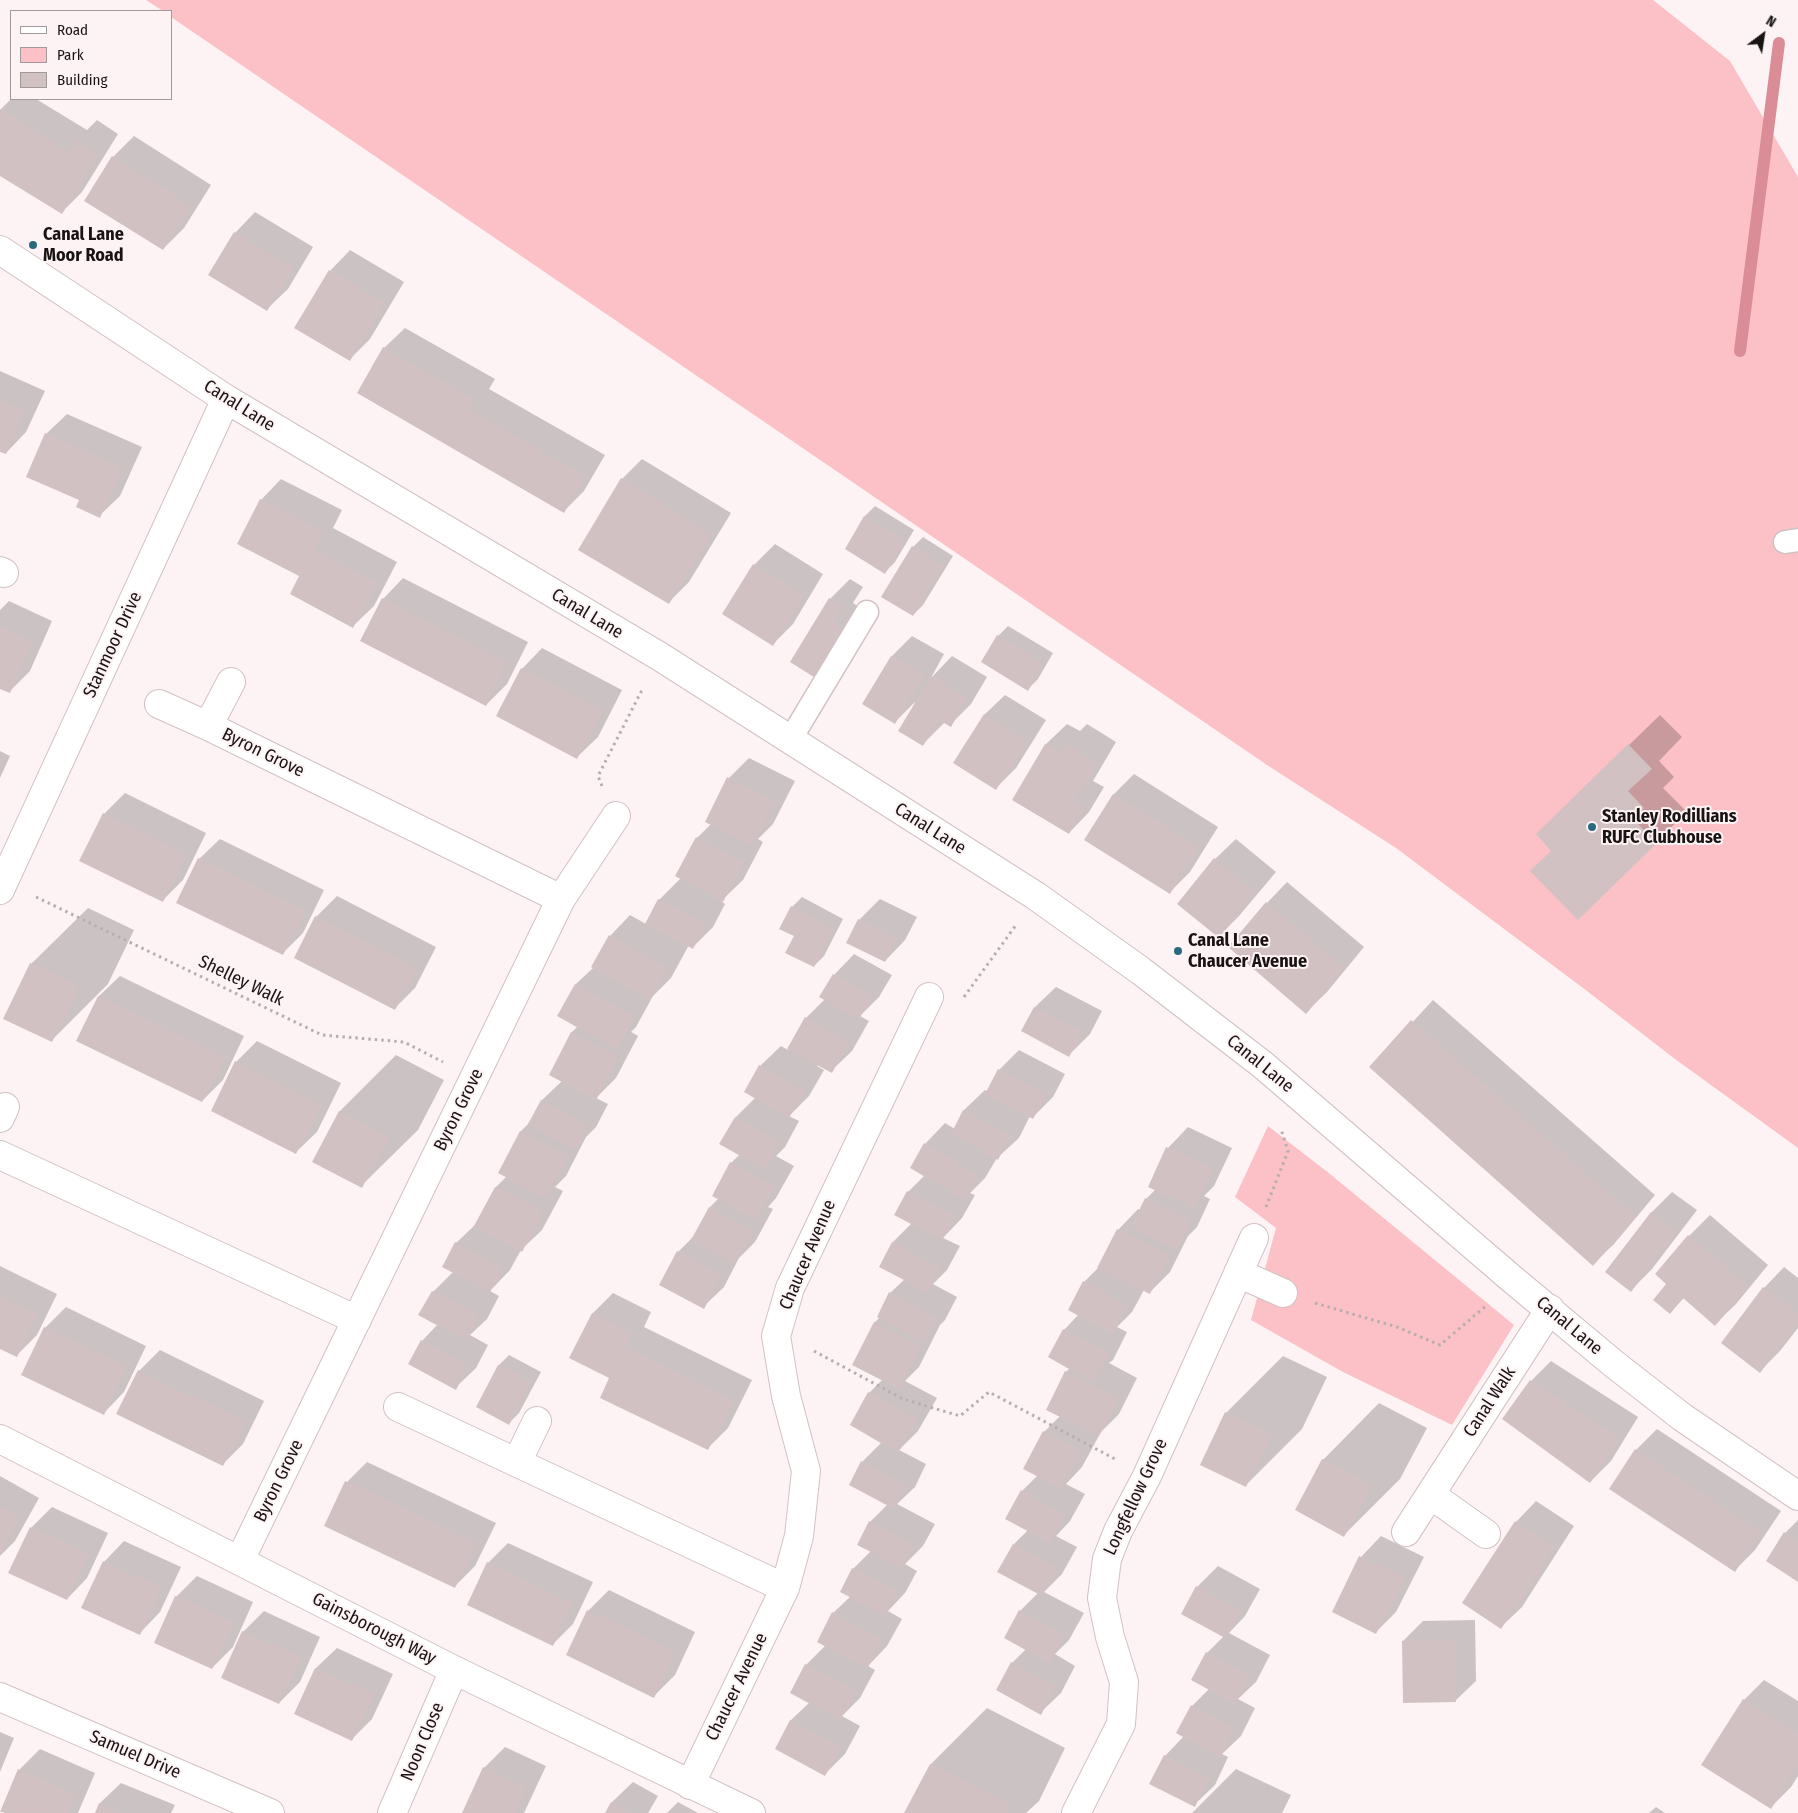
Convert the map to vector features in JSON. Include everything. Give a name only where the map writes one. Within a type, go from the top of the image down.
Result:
[{"type":"street","name":"Canal Lane","points":[[0,250],[226,399],[659,656],[1036,896],[1141,971],[1263,1065],[1614,1364],[1682,1417],[1798,1496]]},
{"type":"street","name":"Stanmoor Drive","points":[[2,886],[226,399]]},
{"type":"street","name":"Byron Grove","points":[[208,726],[231,682]]},
{"type":"street","name":"Byron Grove","points":[[159,704],[208,726],[561,899]]},
{"type":"street","name":"Byron Grove","points":[[240,1560],[561,899],[616,816]]},
{"type":"street","name":"Chaucer Avenue","points":[[690,1785],[785,1588],[799,1536],[806,1471],[786,1396],[776,1336],[790,1288],[929,997]]},
{"type":"street","points":[[0,1155],[357,1320]]},
{"type":"street","name":"Longfellow Grove","points":[[1076,1813],[1121,1724],[1124,1682],[1110,1636],[1102,1598],[1106,1558],[1147,1476],[1254,1238]]},
{"type":"street","points":[[1238,1273],[1282,1293]]},
{"type":"street","name":"Canal Walk","points":[[1406,1532],[1550,1309]]},
{"type":"street","points":[[398,1407],[785,1588]]},
{"type":"street","points":[[517,1462],[537,1422]]},
{"type":"street","name":"Gainsborough Way","points":[[0,1439],[454,1670],[751,1813]]},
{"type":"street","points":[[1431,1495],[1486,1534]]},
{"type":"street","name":"Noon Close","points":[[392,1813],[454,1670]]},
{"type":"street","name":"Samuel Drive","points":[[0,1697],[270,1813]]},
{"type":"lane","points":[[790,740],[867,612]]},
{"type":"path","points":[[611,750],[644,686]]},
{"type":"path","name":"Shelley Walk","points":[[2,886],[322,1035],[404,1042],[474,1078]]},
{"type":"path","points":[[974,984],[1016,925]]},
{"type":"path","points":[[1254,1238],[1288,1151],[1280,1125]]},
{"type":"path","points":[[1282,1293],[1397,1327],[1440,1345],[1481,1310],[1512,1279]]},
{"type":"path","points":[[776,1336],[810,1349],[903,1398],[960,1416],[989,1392],[1147,1476]]},
{"type":"green space","points":[[146,0],[1653,0],[1730,61],[1798,177],[1798,1148],[1675,1059],[1396,848],[1267,765],[172,18],[172,10],[161,10]]},
{"type":"green space","points":[[1268,1126],[1330,1174],[1514,1325],[1452,1425],[1343,1372],[1251,1320],[1276,1228],[1235,1197]]},
{"type":"building","points":[[0,109],[69,152],[76,140],[99,154],[62,214],[0,176]]},
{"type":"building","points":[[112,156],[191,206],[163,250],[84,201]]},
{"type":"building","points":[[234,232],[293,268],[267,311],[208,275]]},
{"type":"building","points":[[329,270],[384,303],[350,361],[294,328]]},
{"type":"building","points":[[383,347],[475,400],[470,410],[585,476],[564,513],[357,393]]},
{"type":"building","points":[[0,400],[25,411],[6,454],[0,452]]},
{"type":"building","points":[[45,433],[122,468],[100,518],[76,507],[79,500],[26,477]]},
{"type":"building","points":[[621,478],[711,534],[669,604],[578,550]]},
{"type":"building","points":[[260,499],[323,531],[313,549],[377,583],[353,628],[290,594],[299,576],[237,544]]},
{"type":"building","points":[[864,516],[905,540],[885,574],[845,549]]},
{"type":"building","points":[[912,546],[944,566],[913,616],[881,597]]},
{"type":"building","points":[[753,564],[804,595],[773,646],[722,614]]},
{"type":"building","points":[[382,598],[508,663],[486,706],[360,641]]},
{"type":"building","points":[[829,598],[844,607],[834,624],[846,632],[817,679],[790,662]]},
{"type":"building","points":[[0,627],[33,642],[10,693],[0,689]]},
{"type":"building","points":[[997,635],[1044,664],[1028,691],[981,662]]},
{"type":"building","points":[[891,656],[924,675],[895,724],[862,704]]},
{"type":"building","points":[[521,668],[603,710],[577,759],[496,716]]},
{"type":"building","points":[[931,676],[967,698],[951,727],[939,720],[923,746],[898,731]]},
{"type":"building","points":[[984,714],[1027,741],[996,790],[953,763]]},
{"type":"building","points":[[1045,744],[1061,752],[1066,744],[1097,763],[1074,801],[1084,808],[1069,834],[1012,800]]},
{"type":"building","name":"Stanley Rodillians RUFC Clubhouse","points":[[1628,744],[1652,769],[1628,791],[1644,808],[1633,819],[1657,843],[1578,920],[1530,871],[1551,851],[1536,834]]},
{"type":"building","points":[[727,777],[775,801],[753,846],[705,822]]},
{"type":"building","points":[[1113,794],[1199,847],[1170,894],[1084,840]]},
{"type":"building","points":[[103,813],[186,854],[163,902],[79,861]]},
{"type":"building","points":[[696,837],[744,863],[723,902],[675,876]]},
{"type":"building","points":[[198,858],[305,911],[283,955],[176,903]]},
{"type":"building","points":[[1214,858],[1256,893],[1219,938],[1177,904]]},
{"type":"building","points":[[658,899],[706,924],[693,949],[645,924]]},
{"type":"building","points":[[1266,902],[1345,968],[1306,1014],[1228,947]]},
{"type":"building","points":[[791,906],[834,929],[814,967],[785,953],[794,936],[779,929]]},
{"type":"building","points":[[315,916],[417,968],[395,1010],[294,958]]},
{"type":"building","points":[[858,919],[897,938],[885,962],[846,943]]},
{"type":"building","points":[[609,935],[668,968],[650,1000],[591,967]]},
{"type":"building","points":[[30,963],[79,986],[52,1042],[3,1019]]},
{"type":"building","points":[[833,974],[872,996],[859,1019],[819,997]]},
{"type":"building","points":[[575,984],[634,1017],[616,1049],[557,1016]]},
{"type":"building","points":[[98,996],[225,1057],[202,1102],[76,1041]]},
{"type":"building","points":[[1034,1007],[1082,1032],[1069,1057],[1021,1031]]},
{"type":"building","points":[[805,1017],[849,1042],[832,1073],[787,1049]]},
{"type":"building","points":[[1411,1020],[1636,1217],[1593,1266],[1369,1067]]},
{"type":"building","points":[[571,1032],[618,1057],[596,1100],[549,1075]]},
{"type":"building","points":[[235,1061],[321,1104],[296,1154],[211,1111]]},
{"type":"building","points":[[759,1065],[804,1091],[789,1118],[744,1092]]},
{"type":"building","points":[[998,1069],[1046,1095],[1033,1119],[985,1094]]},
{"type":"building","points":[[541,1100],[588,1125],[576,1149],[528,1124]]},
{"type":"building","points":[[963,1110],[1011,1135],[998,1160],[951,1134]]},
{"type":"building","points":[[339,1111],[388,1137],[362,1188],[312,1162]]},
{"type":"building","points":[[735,1117],[780,1142],[764,1169],[719,1144]]},
{"type":"building","points":[[520,1131],[568,1156],[546,1198],[498,1173]]},
{"type":"building","points":[[924,1143],[979,1176],[965,1200],[910,1168]]},
{"type":"building","points":[[1166,1147],[1212,1168],[1194,1208],[1148,1187]]},
{"type":"building","points":[[730,1162],[775,1187],[756,1220],[712,1196]]},
{"type":"building","points":[[495,1187],[543,1212],[522,1252],[474,1226]]},
{"type":"building","points":[[907,1191],[955,1216],[942,1240],[894,1215]]},
{"type":"building","points":[[1145,1198],[1190,1220],[1177,1249],[1131,1227]]},
{"type":"building","points":[[709,1207],[753,1230],[735,1264],[691,1240]]},
{"type":"building","points":[[1651,1212],[1677,1231],[1631,1292],[1605,1272]]},
{"type":"building","points":[[1117,1229],[1169,1255],[1150,1294],[1097,1268]]},
{"type":"building","points":[[1688,1235],[1749,1286],[1715,1326],[1683,1298],[1670,1314],[1653,1300],[1666,1284],[1655,1274]]},
{"type":"building","points":[[455,1242],[503,1268],[490,1292],[442,1267]]},
{"type":"building","points":[[892,1242],[940,1267],[927,1292],[879,1267]]},
{"type":"building","points":[[677,1251],[722,1275],[704,1309],[659,1285]]},
{"type":"building","points":[[1083,1281],[1128,1305],[1112,1334],[1068,1310]]},
{"type":"building","points":[[1763,1287],[1798,1313],[1798,1323],[1760,1373],[1721,1343]]},
{"type":"building","points":[[432,1291],[479,1316],[466,1341],[418,1315]]},
{"type":"building","points":[[889,1292],[937,1318],[924,1343],[877,1317]]},
{"type":"building","points":[[0,1296],[38,1314],[17,1357],[0,1349]]},
{"type":"building","points":[[592,1313],[632,1333],[625,1347],[733,1400],[708,1450],[600,1398],[609,1378],[569,1358]]},
{"type":"building","points":[[874,1322],[921,1346],[899,1389],[852,1365]]},
{"type":"building","points":[[44,1327],[127,1366],[104,1415],[21,1375]]},
{"type":"building","points":[[1063,1329],[1108,1353],[1092,1382],[1048,1357]]},
{"type":"building","points":[[421,1340],[468,1366],[456,1390],[408,1364]]},
{"type":"building","points":[[498,1365],[531,1382],[509,1425],[476,1407]]},
{"type":"building","points":[[138,1370],[245,1422],[223,1466],[116,1414]]},
{"type":"building","points":[[1065,1371],[1118,1398],[1099,1436],[1046,1410]]},
{"type":"building","points":[[1530,1380],[1619,1438],[1590,1483],[1502,1419]]},
{"type":"building","points":[[868,1392],[917,1419],[898,1453],[850,1425]]},
{"type":"building","points":[[1225,1412],[1271,1434],[1246,1487],[1200,1465]]},
{"type":"building","points":[[1043,1431],[1082,1452],[1062,1489],[1023,1469]]},
{"type":"building","points":[[1635,1449],[1761,1532],[1735,1572],[1609,1489]]},
{"type":"building","points":[[1322,1459],[1372,1485],[1344,1537],[1295,1510]]},
{"type":"building","points":[[861,1461],[906,1485],[894,1509],[849,1485]]},
{"type":"building","points":[[345,1481],[476,1543],[455,1588],[324,1526]]},
{"type":"building","points":[[1021,1490],[1065,1515],[1050,1543],[1005,1519]]},
{"type":"building","points":[[0,1507],[20,1518],[0,1554]]},
{"type":"building","points":[[869,1521],[915,1545],[903,1568],[857,1545]]},
{"type":"building","points":[[1515,1521],[1555,1547],[1501,1629],[1462,1603]]},
{"type":"building","points":[[30,1527],[88,1553],[67,1600],[8,1573]]},
{"type":"building","points":[[1784,1532],[1798,1541],[1798,1582],[1766,1561]]},
{"type":"building","points":[[1013,1544],[1057,1568],[1042,1596],[997,1572]]},
{"type":"building","points":[[1359,1556],[1404,1578],[1376,1634],[1332,1612]]},
{"type":"building","points":[[103,1561],[161,1588],[140,1635],[81,1608]]},
{"type":"building","points":[[487,1562],[573,1603],[553,1646],[467,1605]]},
{"type":"building","points":[[852,1568],[898,1591],[885,1615],[840,1592]]},
{"type":"building","points":[[1196,1586],[1241,1610],[1225,1638],[1181,1614]]},
{"type":"building","points":[[175,1596],[234,1623],[212,1669],[154,1643]]},
{"type":"building","points":[[587,1610],[676,1653],[654,1698],[566,1655]]},
{"type":"building","points":[[1019,1610],[1064,1634],[1049,1663],[1004,1638]]},
{"type":"building","points":[[832,1612],[883,1640],[867,1669],[817,1642]]},
{"type":"building","points":[[242,1631],[301,1657],[279,1704],[221,1678]]},
{"type":"building","points":[[1455,1640],[1456,1702],[1403,1703],[1402,1641]]},
{"type":"building","points":[[1206,1652],[1250,1676],[1235,1704],[1191,1680]]},
{"type":"building","points":[[1011,1662],[1056,1686],[1041,1715],[996,1690]]},
{"type":"building","points":[[805,1664],[856,1691],[840,1720],[790,1693]]},
{"type":"building","points":[[315,1668],[374,1694],[352,1741],[294,1714]]},
{"type":"building","points":[[1743,1699],[1798,1734],[1798,1766],[1771,1809],[1701,1765]]},
{"type":"building","points":[[1191,1705],[1235,1729],[1220,1758],[1176,1733]]},
{"type":"building","points":[[790,1720],[841,1747],[825,1776],[775,1749]]},
{"type":"building","points":[[1164,1755],[1209,1777],[1195,1807],[1149,1784]]},
{"type":"building","points":[[930,1764],[1010,1805],[1006,1813],[904,1813]]},
{"type":"building","points":[[483,1767],[526,1787],[514,1813],[462,1813]]},
{"type":"building","points":[[18,1769],[75,1794],[67,1813],[0,1812]]},
{"type":"building","points":[[611,1802],[632,1813],[605,1813]]},
{"type":"building","points":[[99,1803],[124,1813],[95,1813]]},
{"type":"waterway","points":[[1740,351],[1779,43]]},
{"type":"place","name":"Canal Lane Moor Road","points":[[33,245]]},
{"type":"place","name":"Stanley Rodillians RUFC Clubhouse","points":[[1592,827]]},
{"type":"place","name":"Canal Lane Chaucer Avenue","points":[[1178,951]]}]
